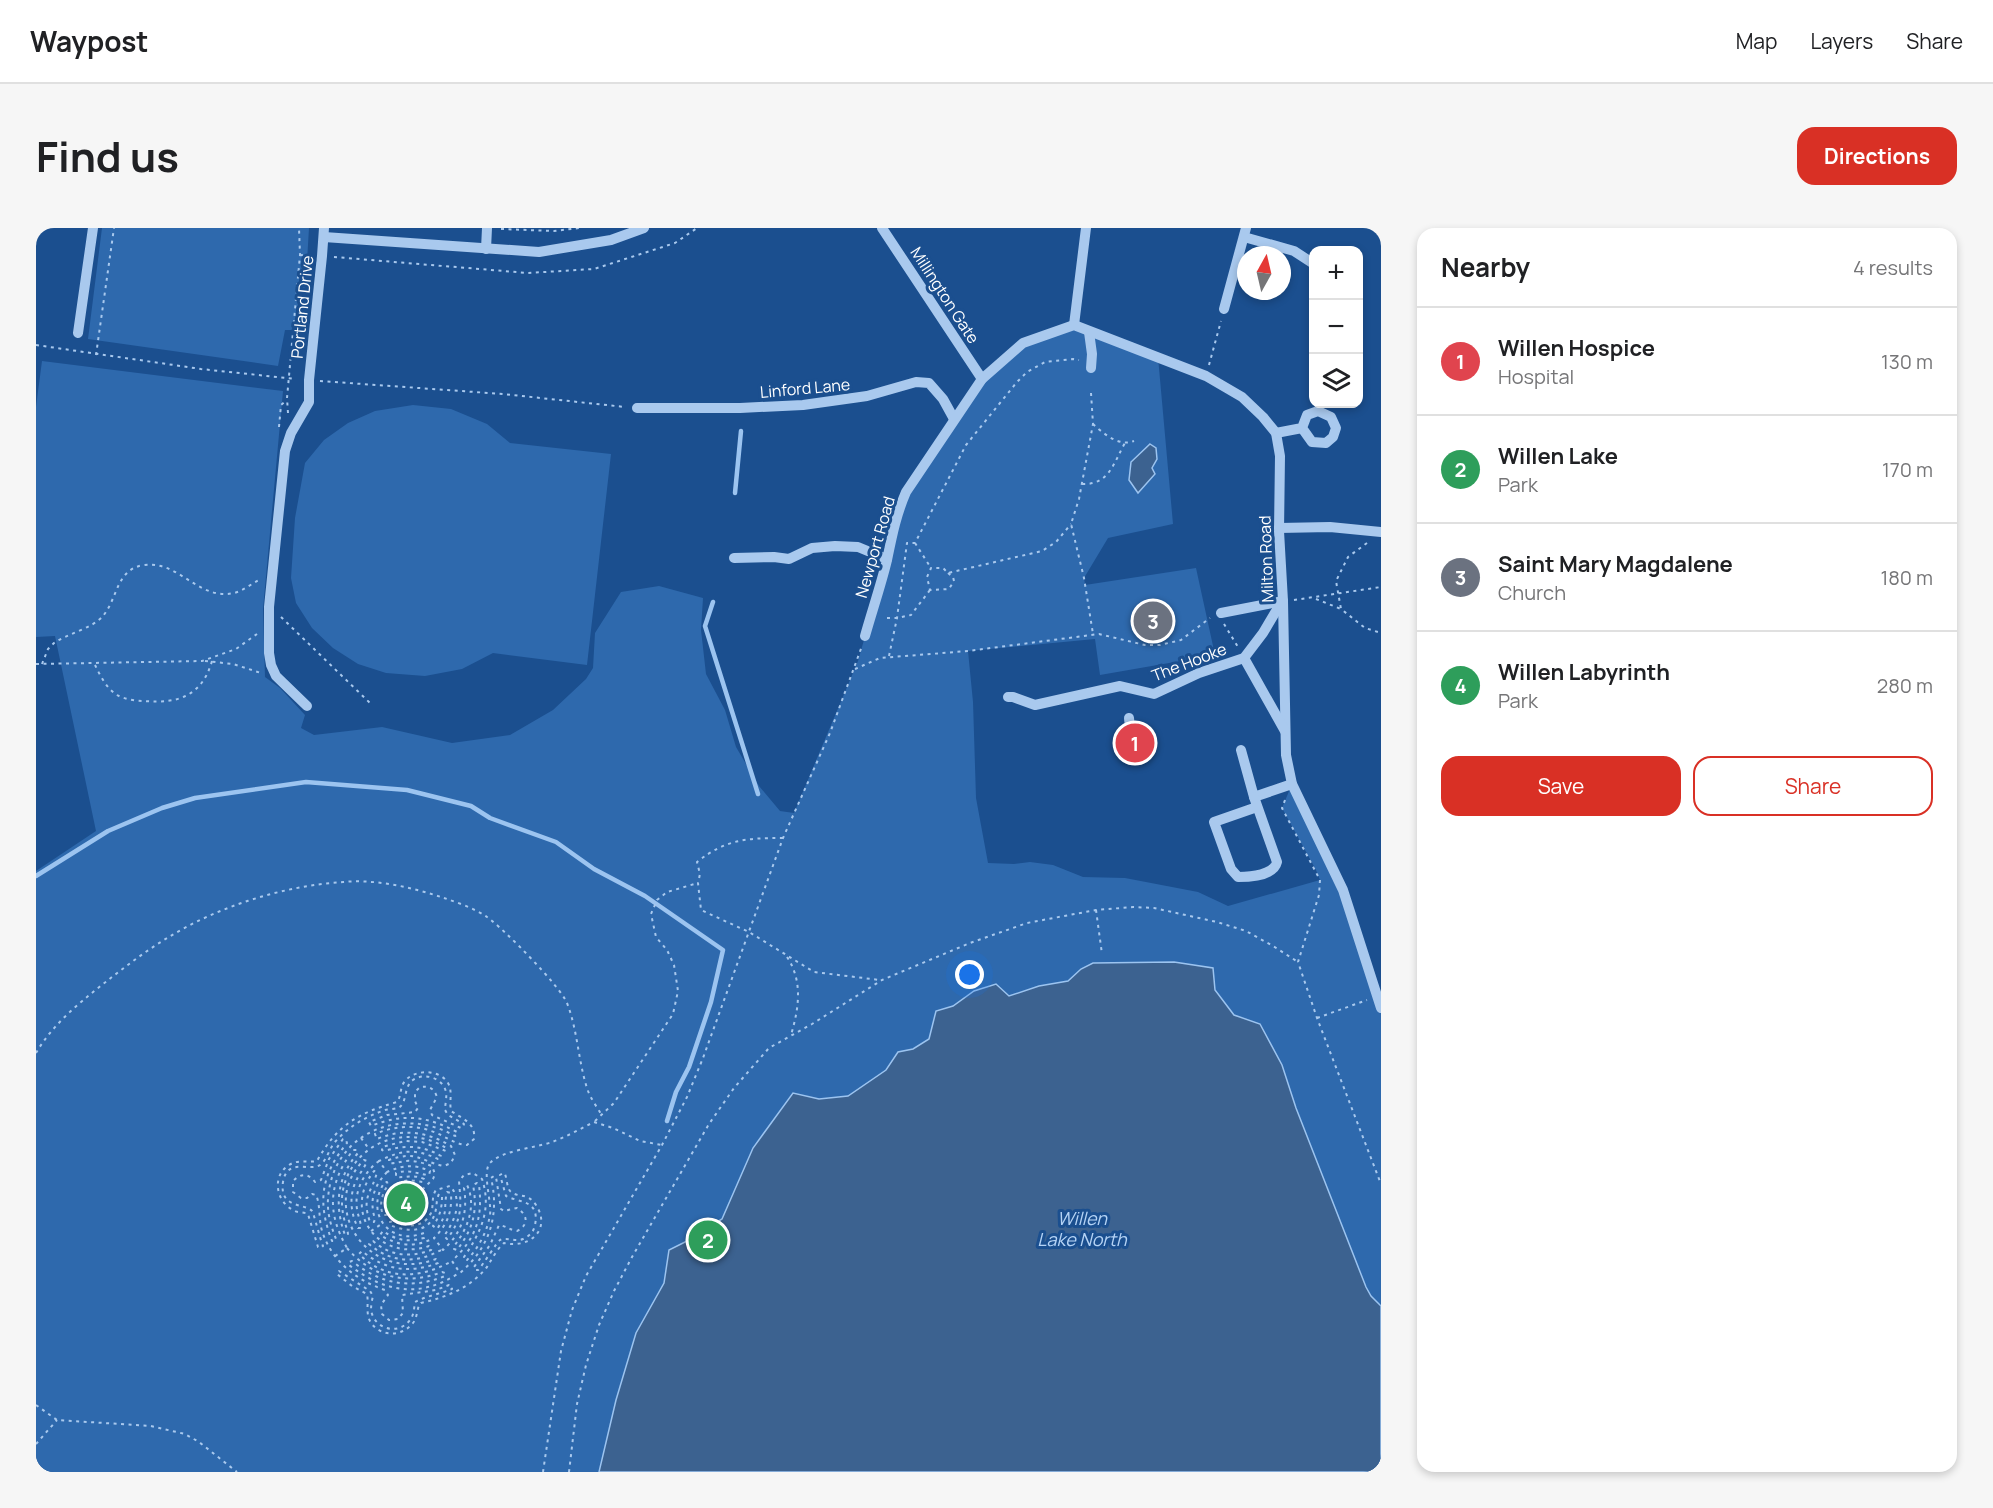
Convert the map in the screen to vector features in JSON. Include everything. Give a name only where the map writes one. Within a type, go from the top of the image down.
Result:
[{"type":"street","points":[[78,333],[93,228]]},
{"type":"street","points":[[486,249],[493,228]]},
{"type":"street","name":"Portland Drive","points":[[276,676],[269,653],[269,622],[285,451],[291,433],[309,402],[309,380],[324,233],[539,252],[611,240],[644,228]]},
{"type":"street","name":"Millington Gate","points":[[882,228],[982,379]]},
{"type":"street","points":[[1074,325],[1086,228]]},
{"type":"street","points":[[1224,309],[1245,233],[1294,251],[1309,261]]},
{"type":"street","points":[[982,379],[1023,343],[1074,325],[1206,376],[1242,397],[1276,433],[1302,428]]},
{"type":"street","points":[[1089,332],[1091,368]]},
{"type":"street","name":"Newport Road","points":[[865,636],[893,529],[906,492],[982,379]]},
{"type":"street","name":"Linford Lane","points":[[637,408],[740,408],[803,405],[867,396],[916,382],[929,383],[943,399],[954,419]]},
{"type":"street","name":"Milton Road","points":[[1276,433],[1280,456],[1278,528],[1286,755],[1292,784],[1343,890],[1381,1008]]},
{"type":"street","points":[[1278,528],[1330,527],[1381,531]]},
{"type":"street","points":[[734,558],[789,559],[812,548],[835,546],[858,547],[887,559]]},
{"type":"street","points":[[1219,614],[1282,601]]},
{"type":"street","name":"The Hooke","points":[[1008,697],[1035,705],[1120,686],[1154,694],[1198,673],[1244,658],[1263,633],[1282,601]]},
{"type":"street","points":[[1244,658],[1286,734]]},
{"type":"street","points":[[276,676],[307,706]]},
{"type":"street","points":[[1130,718],[1132,757]]},
{"type":"street","points":[[1241,750],[1256,802],[1277,862],[1276,866],[1268,872],[1239,877],[1231,869],[1214,822],[1256,802],[1292,784]]},
{"type":"path","points":[[96,355],[114,228]]},
{"type":"path","points":[[291,433],[287,400],[300,255],[299,228]]},
{"type":"path","points":[[493,228],[555,231],[579,228]]},
{"type":"path","points":[[1206,376],[1224,309]]},
{"type":"path","points":[[36,345],[201,369],[309,380],[503,394],[637,408]]},
{"type":"path","points":[[915,543],[966,445],[1017,382],[1027,372],[1045,362],[1073,359],[1085,361],[1092,354]]},
{"type":"path","points":[[948,573],[1042,551],[1056,542],[1071,524],[1077,508],[1093,424],[1091,393]]},
{"type":"path","points":[[278,435],[281,405],[287,400]]},
{"type":"path","points":[[1093,424],[1110,437],[1125,443],[1134,441]]},
{"type":"path","points":[[1082,484],[1094,485],[1102,481],[1125,443]]},
{"type":"path","points":[[1071,524],[1084,578],[1093,635]]},
{"type":"path","points":[[1341,609],[1336,581],[1348,557],[1381,531]]},
{"type":"path","points":[[889,657],[897,618],[907,543],[915,543]]},
{"type":"path","points":[[915,543],[931,568]]},
{"type":"path","points":[[42,664],[48,649],[54,642],[102,617],[119,582],[129,570],[143,565],[157,564],[174,570],[205,590],[224,594],[243,590],[273,571]]},
{"type":"path","points":[[887,618],[911,615],[930,590],[949,589],[954,581],[953,577],[940,567],[931,568]]},
{"type":"path","points":[[930,590],[927,577],[931,568]]},
{"type":"path","points":[[1282,601],[1381,587]]},
{"type":"path","points":[[1315,598],[1341,609],[1365,628],[1381,633]]},
{"type":"path","points":[[279,612],[282,619],[370,703]]},
{"type":"path","points":[[855,669],[880,658],[968,651],[1099,634],[1145,645],[1160,645],[1181,640],[1206,620],[1219,614],[1244,658]]},
{"type":"path","points":[[202,661],[236,649],[254,637],[269,622]]},
{"type":"path","points":[[543,1472],[561,1352],[572,1310],[586,1276],[662,1145],[687,1097],[783,838],[830,733],[865,636]]},
{"type":"path","points":[[36,664],[94,665],[212,661],[233,664],[276,676]]},
{"type":"path","points":[[94,665],[104,682],[116,695],[136,701],[170,701],[189,695],[199,688],[206,679],[212,661]]},
{"type":"path","points":[[1292,784],[1282,808],[1320,880],[1319,895],[1298,962],[1317,1018],[1381,1184]]},
{"type":"path","points":[[783,838],[749,838],[714,848],[697,862],[700,873],[698,883],[701,910],[749,932],[814,972],[882,980]]},
{"type":"path","points":[[36,1053],[63,1018],[92,993],[163,940],[192,924],[242,903],[291,890],[344,881],[386,883],[426,892],[486,916],[520,949],[566,1001],[583,1077],[589,1094],[602,1114]]},
{"type":"path","points":[[417,1195],[433,1179],[435,1174],[432,1166],[416,1161],[404,1161],[391,1165],[389,1160],[411,1156],[423,1157],[444,1166],[451,1163],[455,1155],[452,1146],[436,1137],[410,1132],[387,1135],[377,1139],[375,1134],[385,1130],[411,1127],[430,1130],[458,1144],[467,1145],[474,1139],[475,1131],[471,1123],[451,1111],[451,1094],[447,1083],[441,1076],[428,1072],[413,1075],[403,1084],[400,1099],[397,1102],[369,1110],[339,1130],[317,1161],[290,1164],[281,1173],[277,1185],[285,1205],[296,1212],[308,1214],[318,1247],[321,1248],[323,1246],[312,1212],[307,1208],[296,1206],[287,1199],[283,1190],[283,1179],[288,1172],[295,1167],[315,1168],[321,1165],[334,1143],[348,1129],[358,1122],[399,1107],[404,1102],[407,1087],[413,1080],[420,1077],[431,1077],[441,1082],[446,1092],[444,1110],[448,1115],[464,1124],[461,1128],[432,1115],[430,1110],[437,1097],[434,1090],[428,1086],[420,1087],[415,1092],[418,1108],[415,1112],[387,1114],[369,1122],[371,1126],[390,1119],[416,1117],[434,1120],[457,1132],[457,1135],[432,1124],[410,1122],[373,1130],[348,1149],[336,1167],[327,1199],[329,1220],[335,1241],[332,1241],[325,1222],[323,1196],[325,1180],[335,1158],[347,1143],[346,1140],[344,1139],[329,1159],[321,1180],[315,1182],[304,1174],[293,1181],[293,1192],[298,1196],[307,1198],[312,1194],[318,1198],[321,1228],[335,1256],[353,1275],[370,1285],[385,1290],[388,1295],[381,1305],[382,1314],[389,1320],[398,1319],[403,1312],[402,1294],[424,1293],[452,1286],[452,1289],[415,1302],[412,1318],[404,1326],[394,1329],[384,1328],[373,1317],[371,1307],[373,1296],[370,1291],[339,1271],[337,1274],[352,1286],[368,1294],[366,1311],[371,1322],[378,1330],[388,1334],[397,1334],[407,1329],[415,1321],[419,1305],[462,1289],[479,1276],[504,1244],[526,1244],[537,1232],[541,1223],[541,1215],[527,1197],[509,1191],[506,1174],[503,1173],[500,1176],[506,1196],[520,1199],[530,1205],[535,1212],[536,1222],[533,1232],[524,1239],[514,1241],[502,1239],[497,1242],[488,1259],[478,1270],[475,1270],[474,1267],[490,1245],[500,1225],[517,1231],[525,1224],[524,1212],[517,1208],[504,1211],[501,1209],[500,1192],[494,1176],[491,1178],[495,1195],[492,1230],[472,1263],[460,1273],[432,1287],[407,1290],[381,1285],[362,1275],[349,1265],[349,1262],[352,1261],[364,1271],[382,1280],[406,1285],[430,1282],[445,1274],[442,1272],[429,1278],[406,1280],[384,1275],[355,1258],[347,1248],[334,1220],[332,1198],[335,1182],[343,1164],[353,1150],[357,1150],[358,1153],[345,1172],[339,1187],[340,1222],[345,1235],[348,1235],[342,1205],[343,1189],[358,1161],[369,1149],[392,1138],[410,1136],[425,1138],[446,1148],[444,1152],[422,1142],[398,1142],[382,1147],[382,1150],[407,1146],[423,1148],[441,1156],[440,1159],[419,1152],[398,1152],[379,1161],[366,1174],[358,1191],[356,1206],[362,1226],[358,1228],[354,1221],[352,1198],[355,1183],[367,1161],[364,1160],[350,1181],[347,1206],[357,1237],[370,1251],[389,1262],[416,1265],[436,1259],[438,1263],[417,1270],[398,1269],[380,1264],[362,1251],[359,1254],[377,1268],[397,1274],[427,1273],[452,1261],[468,1246],[477,1226],[481,1204],[479,1185],[477,1183],[473,1185],[476,1209],[468,1235],[457,1250],[454,1246],[464,1234],[469,1220],[471,1200],[467,1185],[464,1188],[466,1202],[464,1219],[454,1240],[442,1250],[421,1259],[404,1261],[387,1256],[369,1244],[370,1242],[372,1240],[389,1251],[405,1256],[421,1254],[432,1248],[429,1246],[419,1250],[405,1251],[391,1247],[371,1231],[362,1210],[363,1192],[368,1178],[374,1171],[377,1172],[368,1193],[366,1209],[370,1222],[374,1222],[371,1209],[372,1194],[387,1172],[406,1165],[430,1171],[429,1175],[416,1171],[396,1173],[396,1177],[417,1176],[424,1179],[424,1182],[405,1180],[396,1184],[389,1192],[386,1215],[383,1215],[381,1209],[384,1191],[388,1185],[385,1182],[376,1198],[376,1208],[382,1223],[392,1231],[404,1236],[423,1233],[425,1235],[424,1238],[404,1240],[393,1238],[383,1231],[380,1235],[392,1242],[418,1245],[434,1238],[446,1226],[450,1214],[451,1193],[447,1192],[444,1219],[437,1229],[433,1226],[440,1216],[442,1206],[442,1196],[439,1194],[435,1216],[426,1226],[416,1231],[402,1230],[390,1225],[390,1221],[403,1226],[415,1226],[424,1221],[431,1213],[432,1195],[436,1190],[450,1186],[457,1200],[456,1216],[444,1236],[447,1239],[456,1228],[460,1215],[459,1181],[464,1175],[473,1173],[482,1179],[486,1203],[478,1236],[464,1257],[464,1260],[467,1260],[476,1250],[486,1231],[490,1203],[485,1175],[486,1168],[491,1161],[509,1153],[552,1142],[594,1122],[614,1103],[672,1014],[678,991],[674,965],[668,950],[656,937],[651,914],[657,900],[667,892],[698,883]]},
{"type":"path","points":[[569,1472],[577,1404],[586,1365],[599,1325],[615,1291],[709,1124],[734,1089],[769,1048],[882,980],[970,943],[1027,923],[1096,910],[1154,908],[1217,922],[1246,931],[1298,962]]},
{"type":"path","points":[[1096,910],[1102,954]]},
{"type":"path","points":[[786,955],[795,972],[798,985],[798,1011],[791,1035]]},
{"type":"path","points":[[1317,1018],[1377,997]]},
{"type":"path","points":[[594,1122],[613,1128],[640,1142],[662,1145]]},
{"type":"path","points":[[361,1138],[369,1149]]},
{"type":"path","points":[[379,1161],[387,1172]]},
{"type":"path","points":[[411,1191],[417,1195],[421,1206],[417,1213],[409,1215],[402,1212],[397,1202],[400,1195],[411,1191]]},
{"type":"path","points":[[371,1231],[382,1223]]},
{"type":"path","points":[[434,1238],[442,1250]]},
{"type":"path","points":[[335,1256],[347,1248]]},
{"type":"path","points":[[452,1261],[460,1273]]},
{"type":"path","points":[[36,1405],[57,1420],[130,1423],[185,1434],[199,1442],[237,1472]]},
{"type":"path","points":[[36,1444],[57,1420]]},
{"type":"shaded area","points":[[102,228],[309,228],[303,330],[285,330],[278,366],[88,339]]},
{"type":"shaded area","points":[[1074,325],[1158,357],[1173,524],[1108,538],[1084,578],[1085,585],[1196,568],[1215,655],[1100,675],[1095,639],[968,651],[973,702],[976,798],[988,863],[1030,862],[1053,865],[1083,877],[1125,878],[1198,892],[1228,906],[1320,880],[1282,808],[1292,784],[1343,890],[1381,1008],[1381,1472],[36,1472],[36,871],[96,831],[55,636],[36,637],[36,407],[42,361],[283,391],[263,609],[265,677],[280,688],[305,715],[301,728],[314,735],[382,727],[452,743],[510,735],[553,710],[586,679],[593,668],[595,633],[621,592],[659,586],[703,598],[701,630],[706,674],[725,710],[736,747],[759,786],[780,811],[794,813],[858,661],[899,509],[982,379],[1023,343]]},
{"type":"shaded area","points":[[413,405],[451,409],[487,424],[510,443],[611,454],[587,665],[493,653],[462,669],[425,676],[386,673],[358,664],[333,648],[312,628],[296,603],[291,578],[295,518],[305,463],[324,440],[348,423],[375,411]]},
{"type":"water","points":[[1150,444],[1156,448],[1157,459],[1152,468],[1155,474],[1138,493],[1129,480],[1131,462]]},
{"type":"water","name":"Willen Lake North","points":[[1174,962],[1213,968],[1215,990],[1234,1015],[1260,1024],[1282,1065],[1296,1108],[1366,1287],[1381,1306],[1381,1472],[599,1472],[616,1400],[636,1333],[664,1283],[669,1250],[722,1219],[753,1148],[793,1093],[819,1099],[848,1096],[886,1070],[898,1052],[913,1049],[929,1039],[936,1011],[953,1006],[974,991],[996,984],[1009,996],[1039,986],[1068,981],[1081,969],[1093,963]]},
{"type":"waterway","points":[[735,493],[741,431]]},
{"type":"waterway","points":[[713,602],[705,626],[758,794]]},
{"type":"waterway","points":[[36,876],[108,831],[162,808],[195,798],[306,782],[407,790],[471,806],[490,818],[556,842],[594,869],[645,896],[723,950],[711,1002],[689,1067],[676,1092],[667,1121]]},
{"type":"place","name":"Saint Mary Magdalene","points":[[1153,621]]},
{"type":"place","name":"Willen Hospice","points":[[1135,743]]},
{"type":"place","name":"Willen Labyrinth","points":[[406,1203]]},
{"type":"place","name":"Willen Lake","points":[[708,1240]]}]
